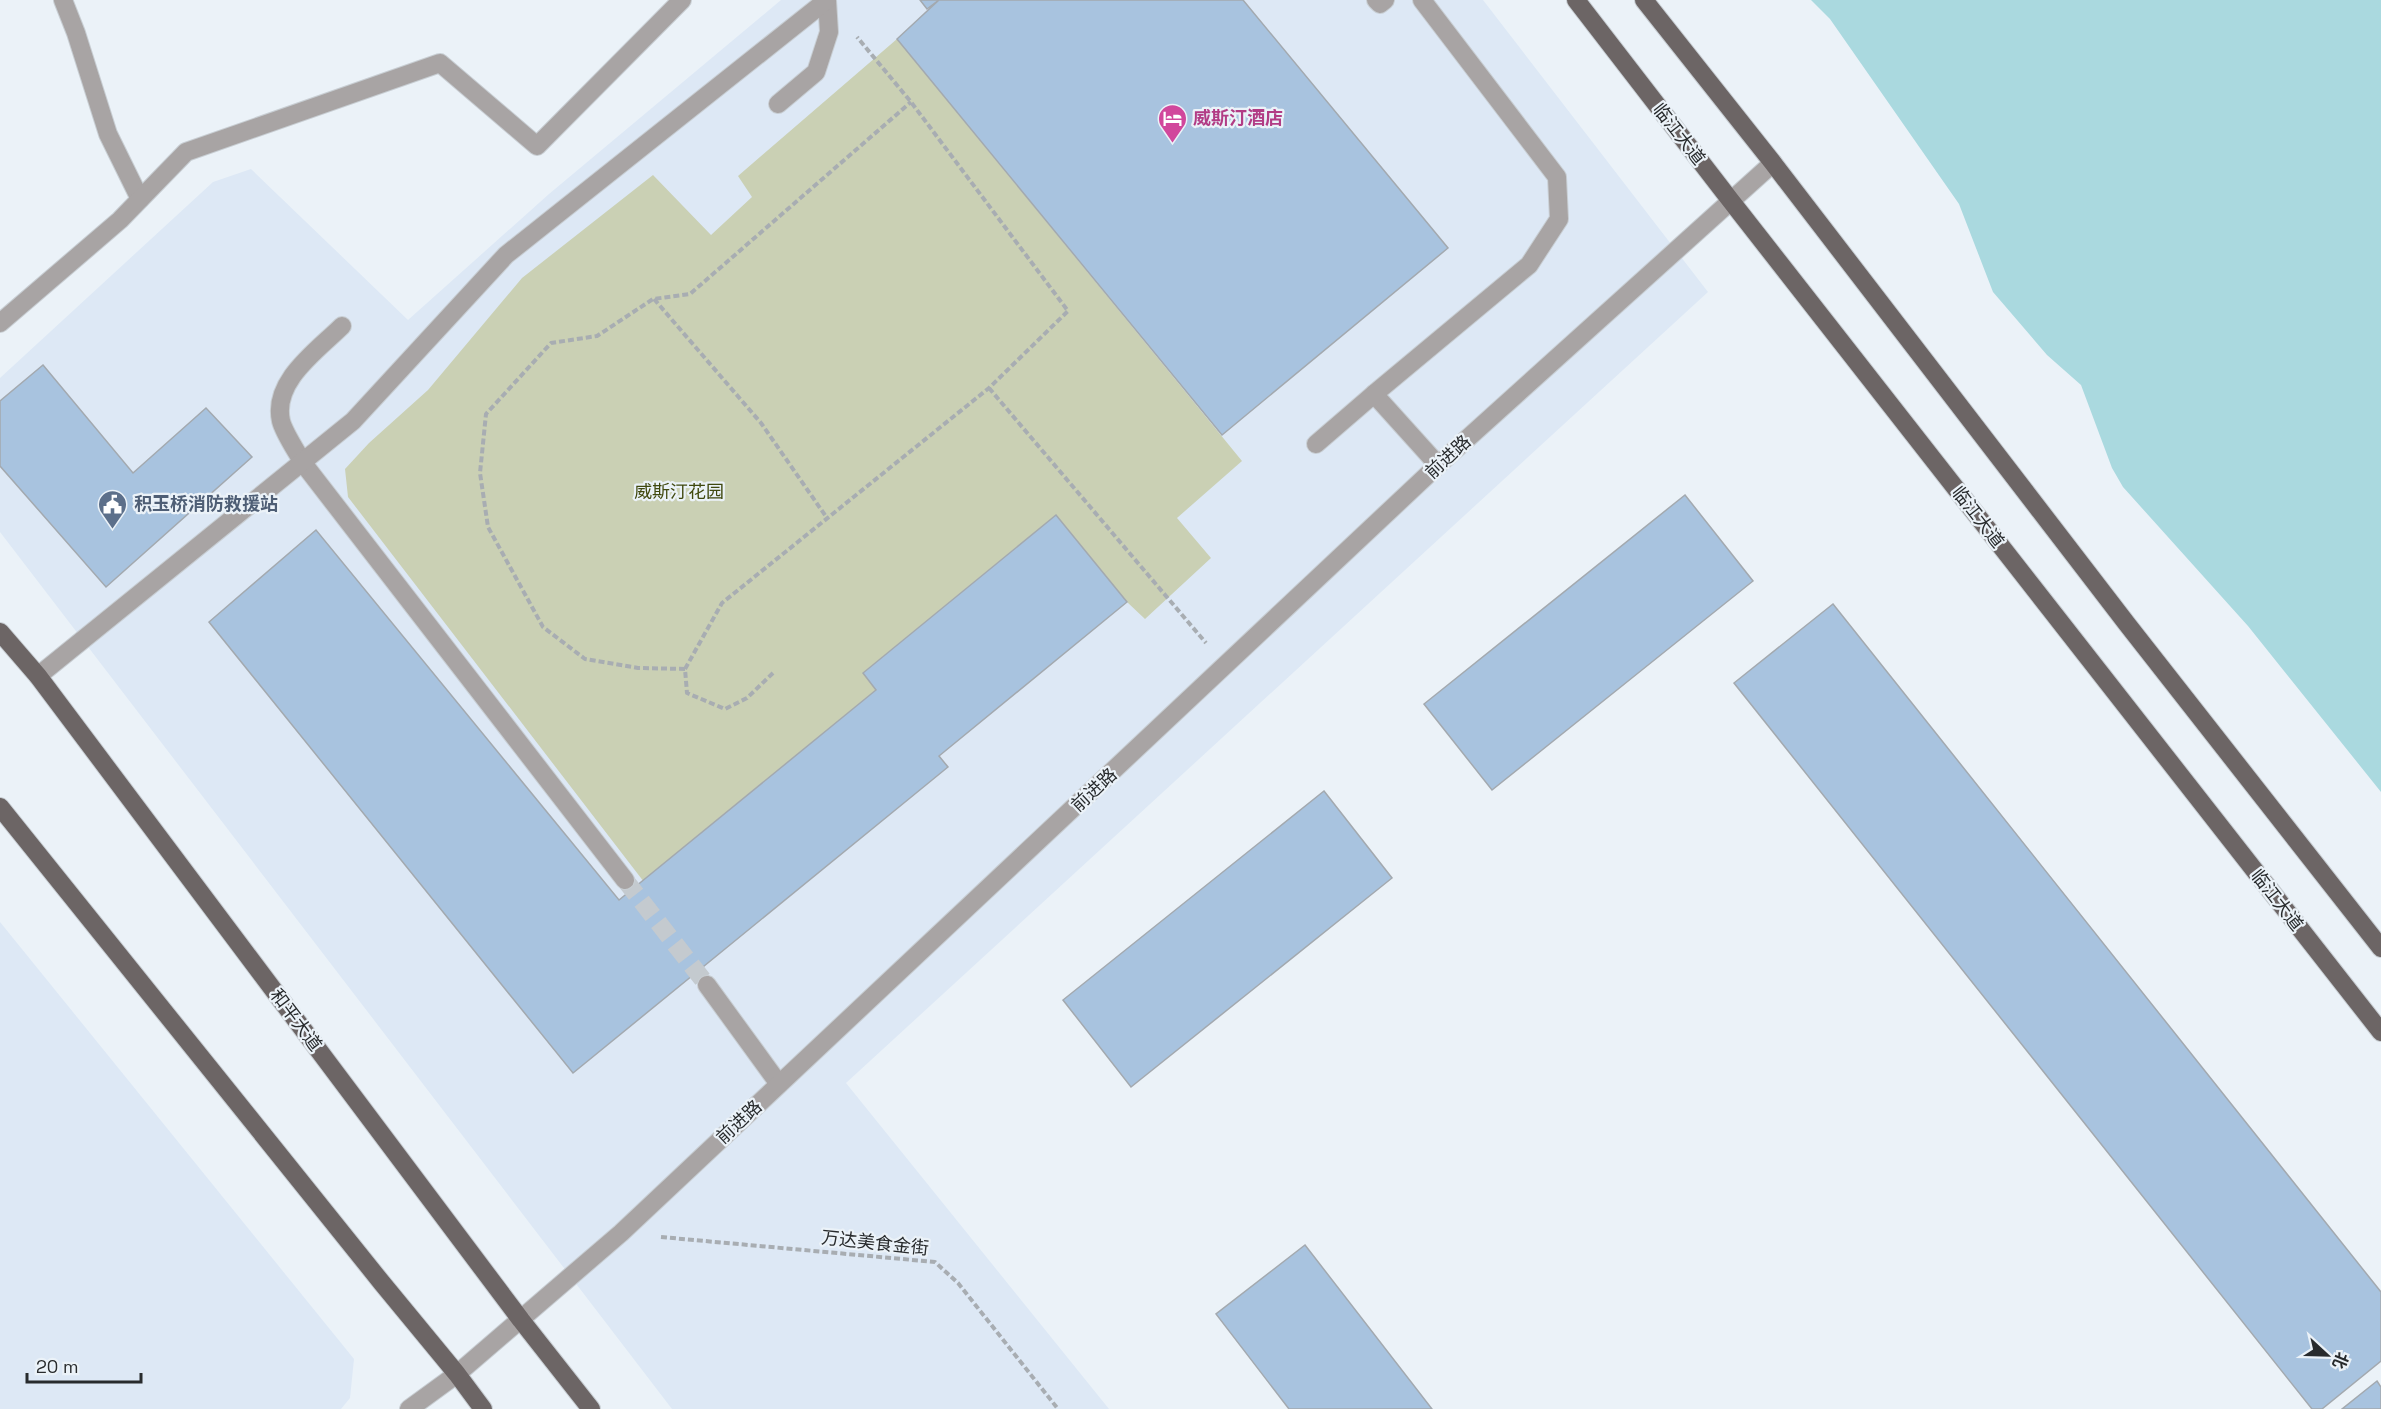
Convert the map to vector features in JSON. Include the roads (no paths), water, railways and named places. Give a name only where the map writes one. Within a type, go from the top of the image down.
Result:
[{"type":"main road","name":"临江大道","points":[[1576,0],[2381,1032]]},
{"type":"main road","points":[[1644,0],[2381,948]]},
{"type":"main road","name":"和平大道","points":[[0,632],[38,676],[521,1320],[591,1409]]},
{"type":"main road","points":[[0,807],[483,1409]]},
{"type":"street","points":[[63,0],[76,33],[108,134],[140,199]]},
{"type":"street","points":[[0,323],[120,220],[186,152],[440,63],[537,146],[682,0]]},
{"type":"street","points":[[778,104],[816,72],[829,32],[827,0]]},
{"type":"street","points":[[38,676],[353,421],[506,255],[827,0]]},
{"type":"street","points":[[1376,0],[1380,4],[1384,0]]},
{"type":"street","points":[[1316,444],[1529,266],[1559,219],[1557,177],[1422,0]]},
{"type":"street","name":"前进路","points":[[409,1409],[457,1374],[621,1233],[1438,465],[1773,163]]},
{"type":"street","points":[[342,326],[294,374],[282,395],[281,421],[303,463],[626,880]]},
{"type":"street","points":[[1374,394],[1438,465]]},
{"type":"street","points":[[706,985],[779,1084]]},
{"type":"water","points":[[1811,0],[2381,0],[2381,792],[2248,626],[2123,487],[2112,468],[2081,385],[2047,355],[1993,292],[1959,204],[1830,19]]},
{"type":"tunnel","points":[[625,880],[707,985]]},
{"type":"place","name":"威斯汀酒店","points":[[1172,144]]},
{"type":"place","name":"积玉桥消防救援站","points":[[113,530]]},
{"type":"park label","name":"威斯汀花园","points":[[679,492]]}]
